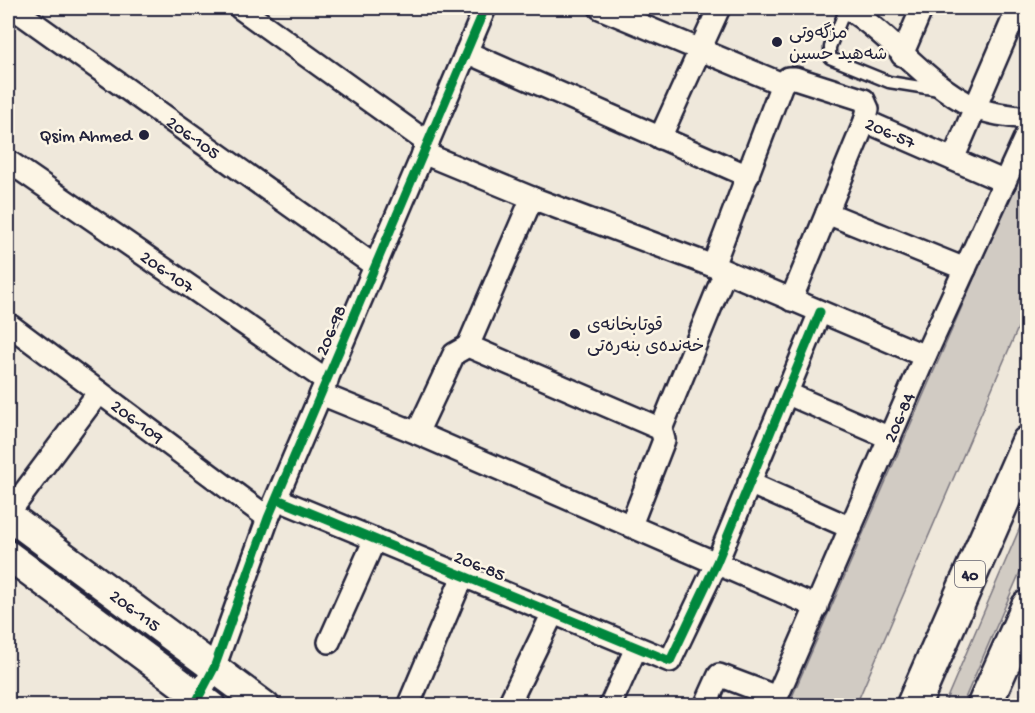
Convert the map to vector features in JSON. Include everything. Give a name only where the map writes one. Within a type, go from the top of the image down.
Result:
[{"type":"highway","name":"40","points":[[913,705],[1028,443]]},
{"type":"highway","points":[[984,705],[1028,607]]},
{"type":"street","name":"206-105","points":[[14,8],[375,267]]},
{"type":"street","points":[[240,8],[425,148],[532,198],[719,269],[925,356]]},
{"type":"street","points":[[600,8],[700,50],[789,81],[748,176],[719,269],[661,429],[664,440],[631,525]]},
{"type":"street","points":[[660,138],[719,8]]},
{"type":"street","points":[[846,8],[864,19],[902,55],[947,91],[975,107],[1028,118]]},
{"type":"street","points":[[902,55],[922,8]]},
{"type":"street","points":[[953,159],[1018,8]]},
{"type":"street","name":"206-98","points":[[202,702],[268,518],[466,52],[478,11]]},
{"type":"street","points":[[466,52],[748,176]]},
{"type":"street","name":"206-57","points":[[789,81],[864,100],[868,109],[865,121],[1005,182]]},
{"type":"street","points":[[791,300],[865,121]]},
{"type":"street","name":"206-84","points":[[775,701],[925,356],[1028,131]]},
{"type":"street","name":"206-107","points":[[8,161],[324,388],[417,433],[817,607]]},
{"type":"street","points":[[417,433],[454,354],[468,346],[532,198]]},
{"type":"street","points":[[827,213],[965,269]]},
{"type":"street","points":[[717,562],[820,312]]},
{"type":"street","name":"206-109","points":[[8,324],[268,518]]},
{"type":"street","points":[[468,346],[661,429]]},
{"type":"street","points":[[8,515],[99,392]]},
{"type":"street","points":[[786,393],[890,438]]},
{"type":"street","points":[[749,483],[851,528]]},
{"type":"street","name":"206-85","points":[[277,498],[670,661],[717,562]]},
{"type":"street","name":"206-115","points":[[8,515],[265,705]]},
{"type":"street","points":[[329,642],[375,539]]},
{"type":"street","name":"206-115","points":[[8,555],[202,702]]},
{"type":"street","points":[[408,705],[463,576]]},
{"type":"street","points":[[508,705],[553,613]]},
{"type":"street","points":[[610,705],[636,648]]},
{"type":"street","points":[[705,705],[719,675],[775,701]]},
{"type":"lane","points":[[846,8],[830,47],[830,58],[889,82],[947,91]]},
{"type":"shaded area","points":[[1027,157],[1027,307],[856,705],[788,706]]},
{"type":"shaded area","points":[[1027,511],[1027,556],[962,705],[944,705]]},
{"type":"cycle path","points":[[194,706],[214,668],[268,518],[485,8]]},
{"type":"cycle path","points":[[277,499],[670,661],[717,562],[820,312]]},
{"type":"place","name":"مزگەوتی شەهید حسين","points":[[777,42]]},
{"type":"place","name":"Qsim Ahmed","points":[[144,135]]},
{"type":"place","name":"قوتابخانەی خەندەی بنەرەتی","points":[[575,334]]}]
